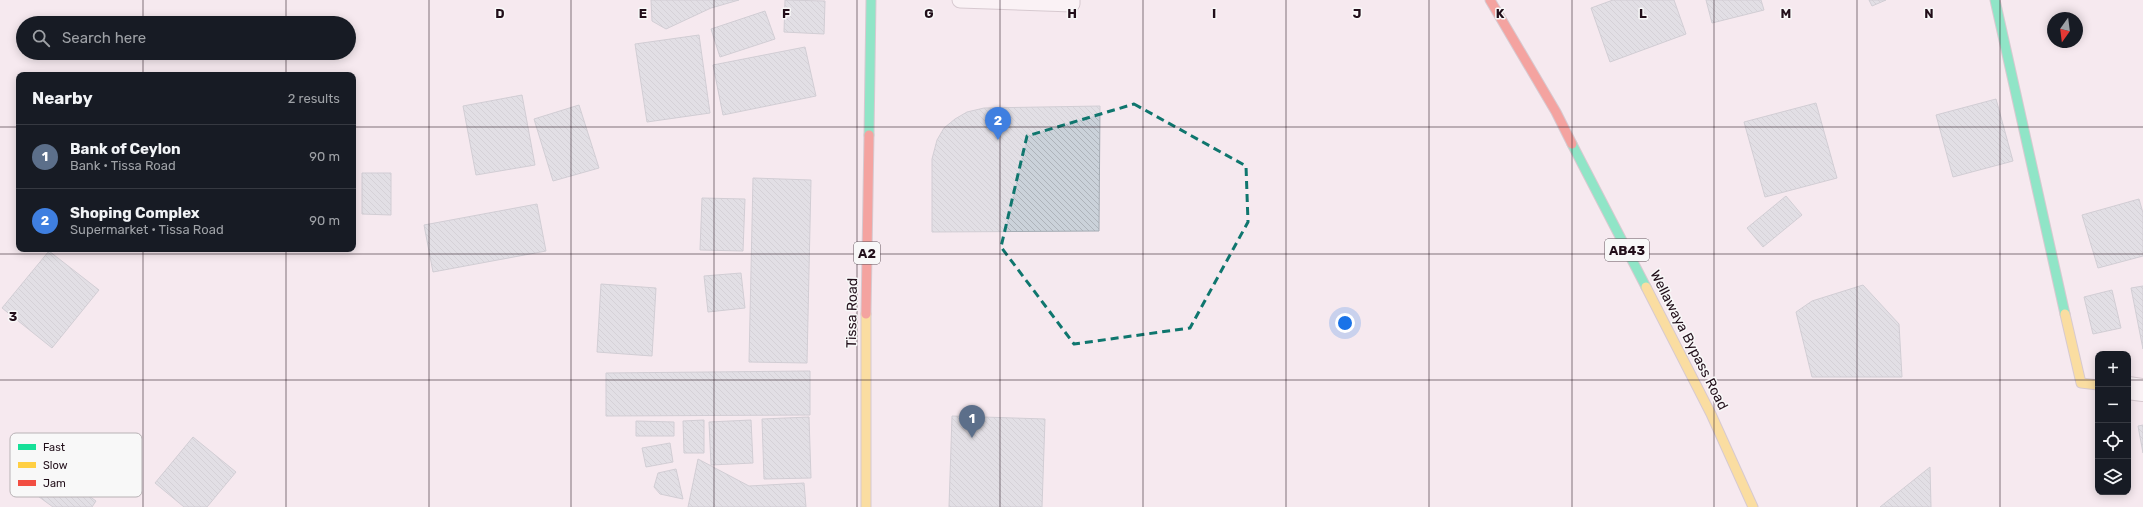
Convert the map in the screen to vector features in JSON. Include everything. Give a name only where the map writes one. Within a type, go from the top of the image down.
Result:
[{"type":"main road","name":"Tissa Road","points":[[866,507],[865,365],[871,0]]},
{"type":"main road","name":"Wellawaya Bypass Road","points":[[1490,0],[1556,112],[1711,414],[1753,507]]},
{"type":"main road","points":[[1995,0],[2081,383],[2095,385]]},
{"type":"street","points":[[2131,388],[2143,390]]},
{"type":"lane","points":[[960,0],[1072,4],[1072,0]]},
{"type":"highlighted area","points":[[1134,104],[1246,166],[1248,222],[1190,328],[1074,344],[1001,247],[1027,136]]},
{"type":"building","points":[[651,0],[739,0],[711,8],[666,29],[652,21]]},
{"type":"building","points":[[785,0],[825,1],[824,34],[784,32]]},
{"type":"building","points":[[1613,0],[1674,0],[1686,34],[1610,62],[1591,8]]},
{"type":"building","points":[[1706,0],[1761,0],[1764,10],[1712,23]]},
{"type":"building","points":[[1869,0],[1886,0],[1872,6]]},
{"type":"building","points":[[765,11],[775,39],[720,57],[711,29]]},
{"type":"building","points":[[699,35],[710,113],[647,122],[635,44]]},
{"type":"building","points":[[805,47],[816,96],[723,115],[713,65]]},
{"type":"building","points":[[522,95],[535,165],[476,175],[463,106]]},
{"type":"building","points":[[1996,99],[2013,161],[1953,177],[1936,115]]},
{"type":"building","points":[[1816,103],[1837,178],[1765,197],[1744,122]]},
{"type":"building","points":[[579,105],[599,168],[553,181],[534,119]]},
{"type":"building","points":[[1100,106],[1099,231],[932,232],[932,159],[937,140],[944,128],[955,119],[967,112],[984,108]]},
{"type":"building","points":[[362,173],[391,173],[391,215],[362,214]]},
{"type":"building","points":[[753,178],[811,180],[807,363],[749,362]]},
{"type":"building","points":[[1786,196],[1802,215],[1763,247],[1747,228]]},
{"type":"building","points":[[702,198],[745,199],[743,251],[700,250]]},
{"type":"building","points":[[2139,199],[2143,213],[2143,256],[2098,268],[2082,215]]},
{"type":"building","points":[[537,204],[546,251],[433,272],[424,225]]},
{"type":"building","points":[[48,252],[50,252],[99,290],[52,348],[2,308]]},
{"type":"building","points":[[741,273],[745,308],[708,312],[704,276]]},
{"type":"building","points":[[601,284],[656,288],[652,356],[597,352]]},
{"type":"building","points":[[1863,285],[1899,324],[1902,377],[1812,377],[1796,312],[1812,301]]},
{"type":"building","points":[[2143,286],[2143,349],[2131,288]]},
{"type":"building","points":[[2112,290],[2121,328],[2093,334],[2084,297]]},
{"type":"building","points":[[810,371],[810,415],[606,416],[606,373]]},
{"type":"building","points":[[952,416],[1045,419],[1042,507],[949,507]]},
{"type":"building","points":[[809,417],[811,478],[764,479],[762,419]]},
{"type":"building","points":[[704,420],[704,453],[684,453],[683,421]]},
{"type":"building","points":[[751,420],[753,463],[711,465],[709,422]]},
{"type":"building","points":[[636,421],[674,422],[674,436],[636,436]]},
{"type":"building","points":[[2143,425],[2143,453],[2138,426]]},
{"type":"building","points":[[193,437],[236,472],[207,507],[184,507],[155,483]]},
{"type":"building","points":[[670,443],[673,462],[646,467],[642,448]]},
{"type":"building","points":[[698,459],[749,486],[804,483],[806,507],[688,507]]},
{"type":"building","points":[[1930,467],[1931,507],[1880,507]]},
{"type":"building","points":[[676,469],[683,499],[660,494],[654,487],[658,473]]},
{"type":"building","points":[[39,497],[90,497],[96,501],[92,507],[53,507]]},
{"type":"traffic: fast","points":[[869,135],[871,0]]},
{"type":"traffic: fast","points":[[1995,0],[2065,314]]},
{"type":"traffic: fast","points":[[1572,144],[1646,287]]},
{"type":"traffic: slow","points":[[1646,287],[1711,414],[1753,507]]},
{"type":"traffic: slow","points":[[866,314],[866,507]]},
{"type":"traffic: slow","points":[[2065,314],[2081,383],[2095,385]]},
{"type":"traffic: jam","points":[[1490,0],[1556,112],[1572,144]]},
{"type":"traffic: jam","points":[[866,314],[869,135]]},
{"type":"place","name":"Shoping Complex","points":[[998,140]]},
{"type":"place","name":"Bank of Ceylon","points":[[972,438]]}]
